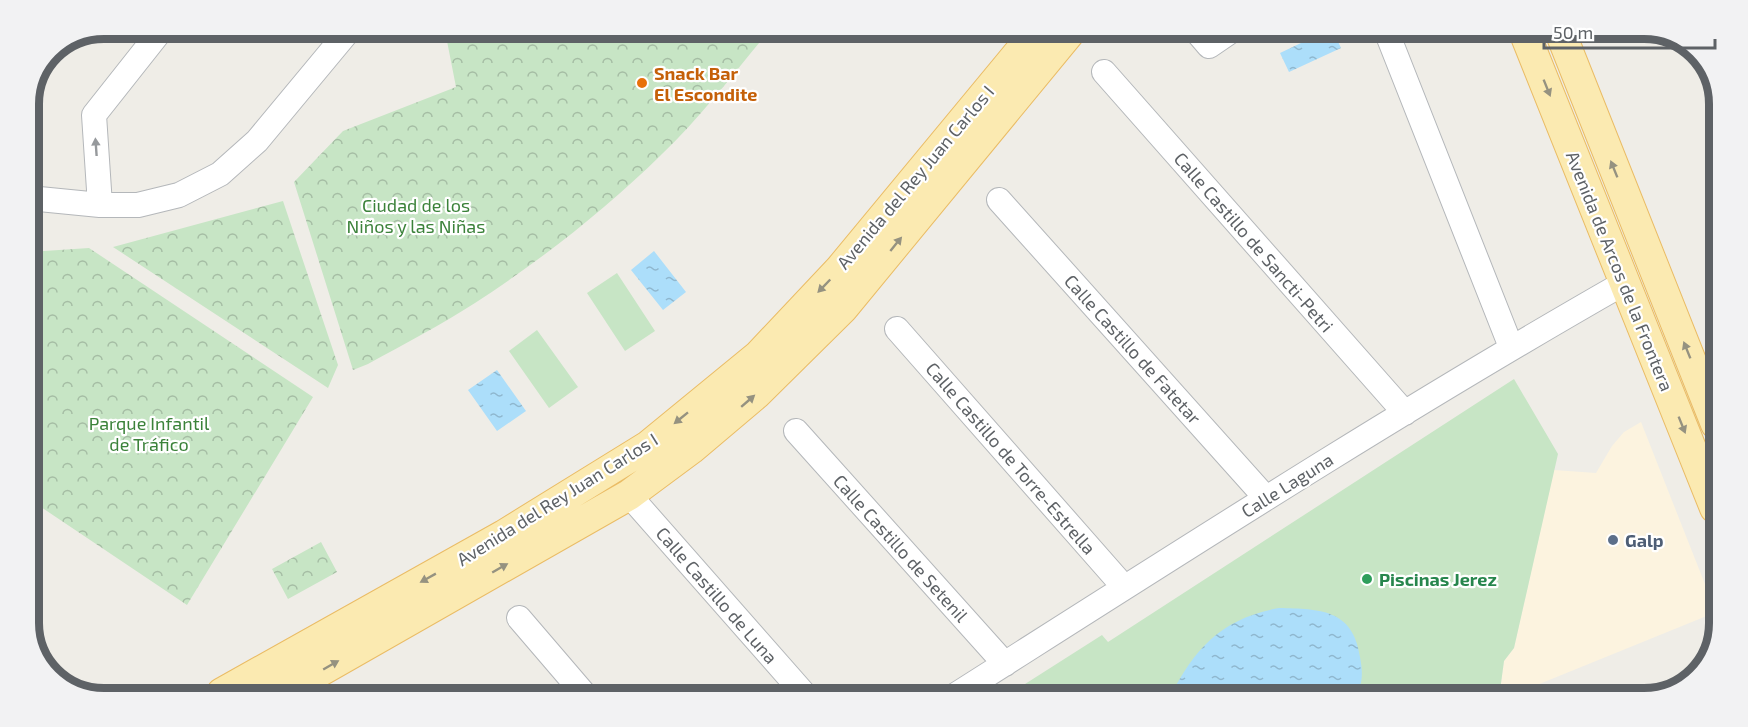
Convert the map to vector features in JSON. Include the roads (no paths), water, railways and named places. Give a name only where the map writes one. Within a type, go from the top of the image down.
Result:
[{"type":"main road","name":"Avenida del Rey Juan Carlos I","points":[[231,688],[504,535],[648,446],[759,355],[840,269],[1030,39]]},
{"type":"main road","name":"Avenida del Rey Juan Carlos I","points":[[291,688],[629,495],[691,449],[756,394],[843,308],[1064,39]]},
{"type":"main road","name":"Avenida de Arcos de la Frontera","points":[[1527,39],[1709,493]]},
{"type":"main road","name":"Avenida de Arcos de la Frontera","points":[[1562,39],[1709,406]]},
{"type":"street","points":[[100,206],[94,115],[154,39]]},
{"type":"street","points":[[39,199],[100,206],[138,205],[180,195],[220,174],[257,141],[342,39]]},
{"type":"street","points":[[1203,39],[1209,46],[1219,39]]},
{"type":"street","points":[[1389,39],[1511,347]]},
{"type":"street","name":"Calle Castillo de Sancti-Petri","points":[[1104,72],[1405,412]]},
{"type":"street","name":"Calle Castillo de Fatetar","points":[[999,200],[1266,498]]},
{"type":"street","name":"Calle Laguna","points":[[967,688],[1405,412],[1511,347],[1624,283]]},
{"type":"street","name":"Calle Castillo de Torre-Estrella","points":[[897,329],[1124,587]]},
{"type":"street","name":"Calle Castillo de Setenil","points":[[796,431],[1005,664]]},
{"type":"street","name":"Calle Castillo de Luna","points":[[629,495],[798,688]]},
{"type":"street","points":[[519,618],[579,688]]},
{"type":"water","points":[[1309,39],[1337,39],[1341,48],[1289,72],[1280,53]]},
{"type":"water","points":[[654,251],[686,292],[663,310],[631,270]]},
{"type":"water","points":[[497,370],[526,411],[497,431],[468,390]]},
{"type":"water","points":[[1279,608],[1308,609],[1321,611],[1342,621],[1350,629],[1356,641],[1362,668],[1359,688],[1175,688],[1190,663],[1213,638],[1226,627],[1259,613]]},
{"type":"place","name":"Snack Bar El Escondite","points":[[642,83]]},
{"type":"place","name":"Galp","points":[[1613,540]]},
{"type":"place","name":"Piscinas Jerez","points":[[1367,579]]},
{"type":"park label","name":"Ciudad de los Niños y las Niñas","points":[[416,215]]},
{"type":"park label","name":"Parque Infantil de Tráfico","points":[[149,433]]}]
